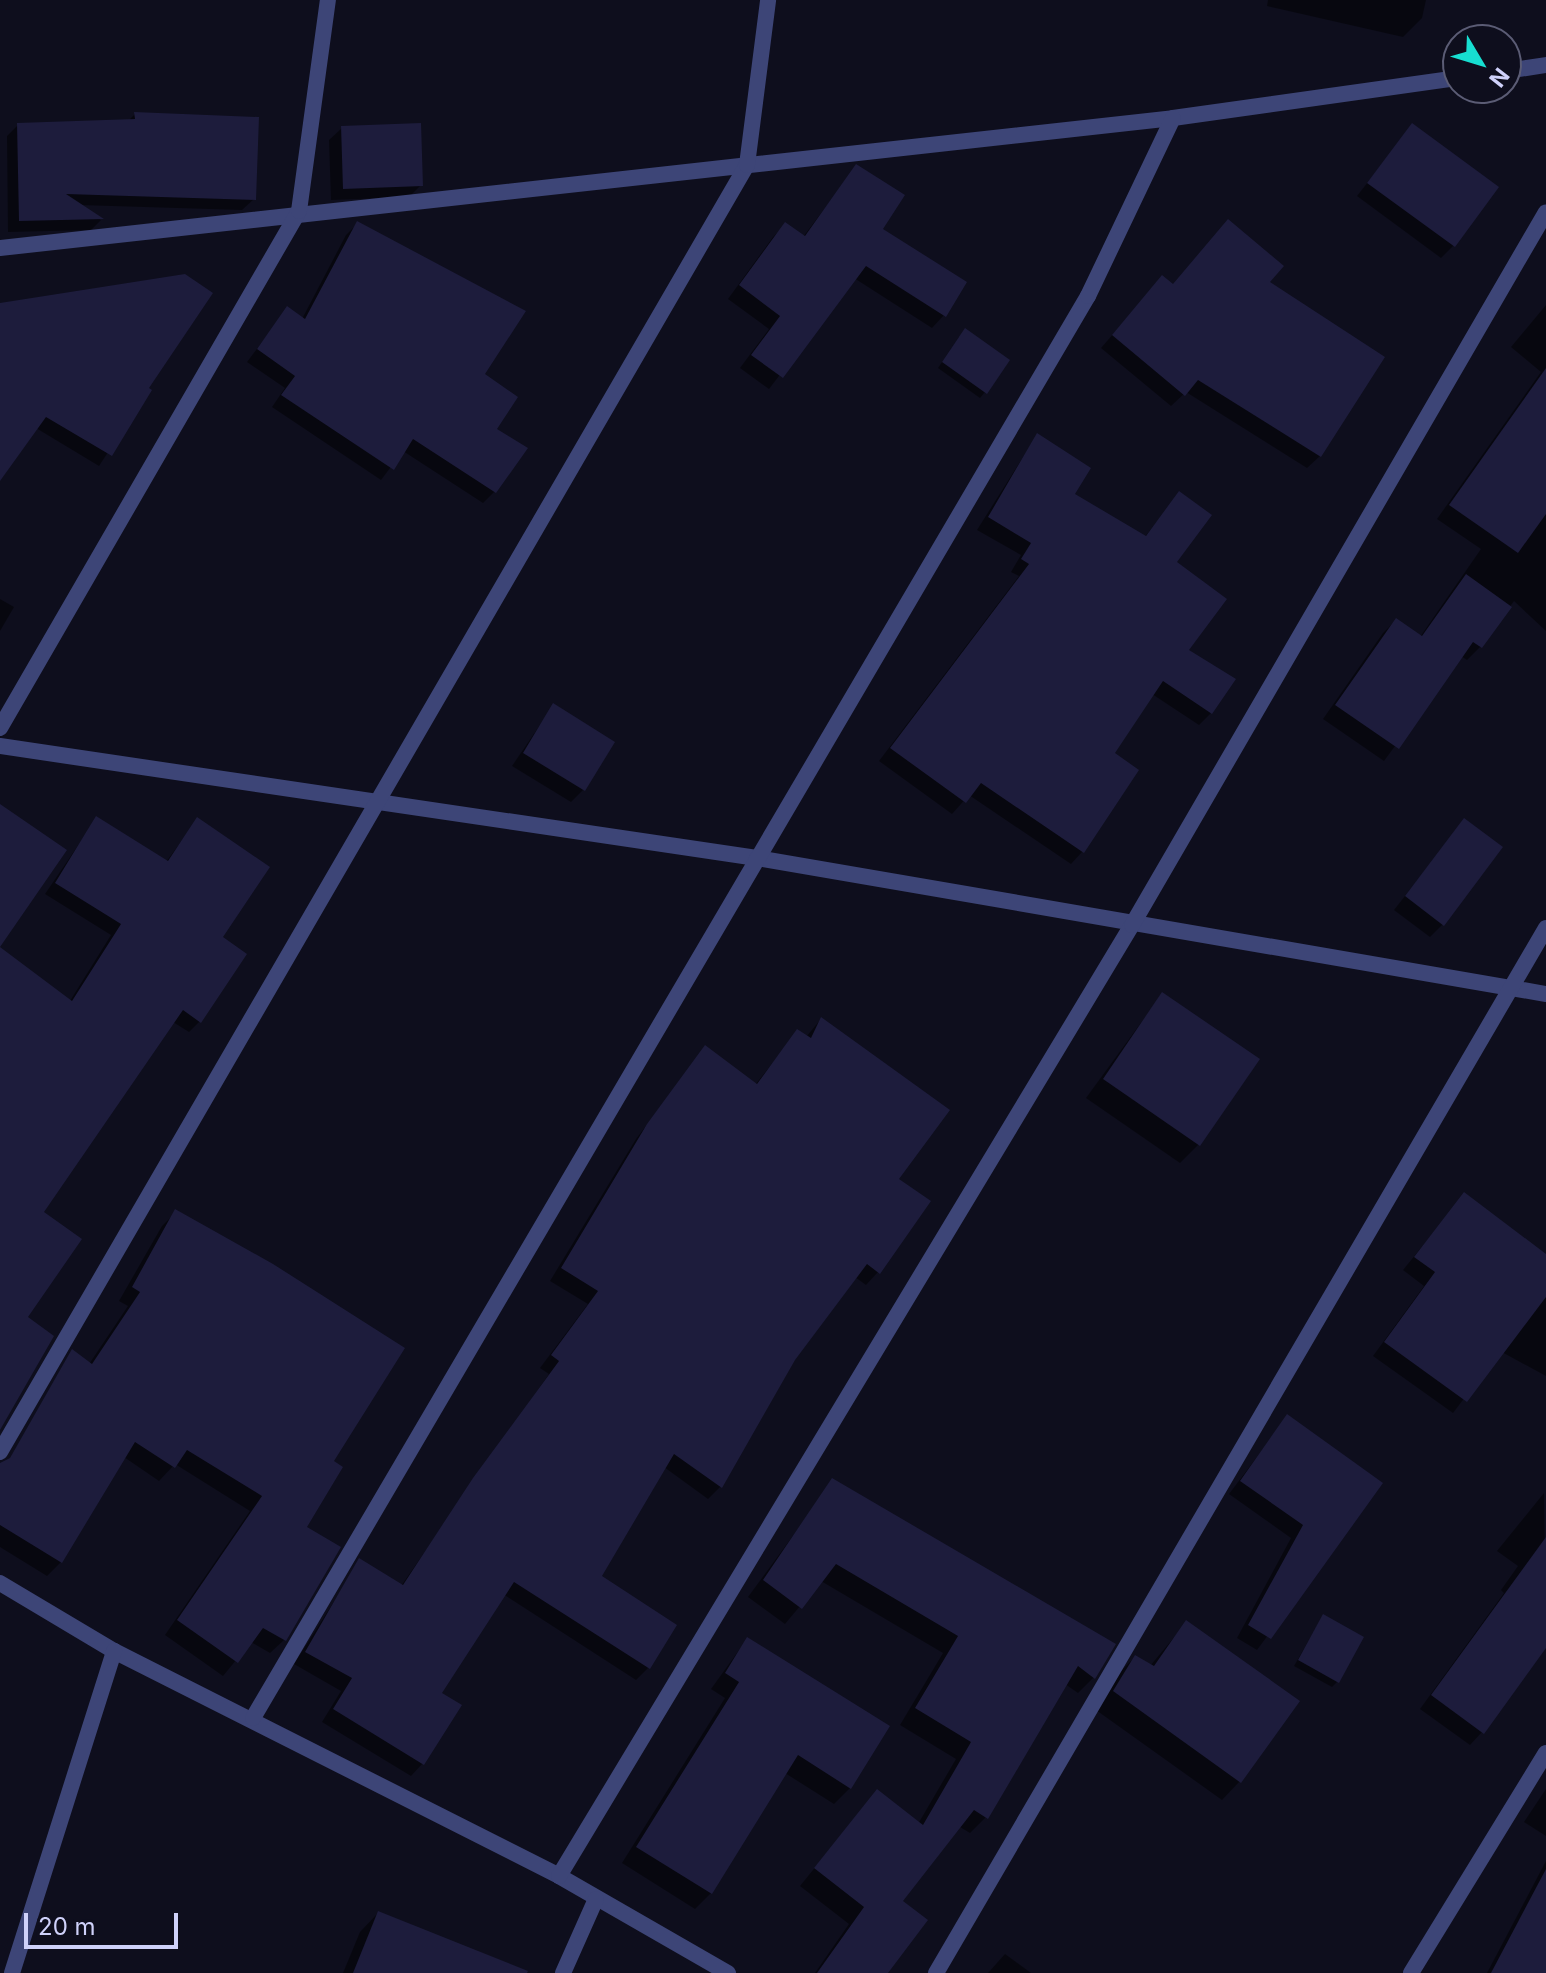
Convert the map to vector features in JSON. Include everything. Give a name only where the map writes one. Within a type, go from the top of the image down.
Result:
[{"type":"street","points":[[0,728],[299,211],[328,0]]},
{"type":"street","points":[[0,1452],[373,803],[747,165],[768,0]]},
{"type":"street","points":[[1522,69],[1546,65]]},
{"type":"street","points":[[0,248],[299,211],[1173,118],[1442,80]]},
{"type":"street","points":[[253,1718],[1088,296],[1173,118]]},
{"type":"street","points":[[559,1876],[1132,925],[1546,212]]},
{"type":"street","points":[[0,746],[757,858],[1546,994]]},
{"type":"street","points":[[936,1973],[1546,928]]},
{"type":"street","points":[[0,1583],[114,1651],[253,1718],[559,1876],[728,1973]]},
{"type":"street","points":[[12,1973],[114,1651]]},
{"type":"street","points":[[1411,1973],[1546,1753]]},
{"type":"street","points":[[563,1973],[596,1899]]},
{"type":"building","points":[[134,112],[259,117],[256,200],[66,194],[104,219],[19,221],[17,123],[135,119]]},
{"type":"building","points":[[421,123],[423,186],[343,189],[341,126]]},
{"type":"building","points":[[1412,123],[1499,187],[1455,247],[1367,183]]},
{"type":"building","points":[[856,164],[905,195],[883,229],[967,282],[946,317],[866,266],[783,378],[751,355],[780,316],[739,285],[785,222],[805,236]]},
{"type":"building","points":[[1228,219],[1284,266],[1270,282],[1385,357],[1321,457],[1198,380],[1185,396],[1112,335],[1162,275],[1173,284]]},
{"type":"building","points":[[357,221],[526,311],[485,374],[518,397],[497,429],[528,448],[496,493],[413,439],[394,470],[281,395],[295,376],[257,349],[287,306],[305,319]]},
{"type":"building","points":[[185,274],[213,293],[149,388],[152,390],[112,456],[46,417],[0,481],[0,303]]},
{"type":"building","points":[[965,328],[1010,360],[987,394],[942,362]]},
{"type":"building","points":[[1546,368],[1546,514],[1518,553],[1449,505]]},
{"type":"building","points":[[1037,433],[1091,468],[1075,494],[1146,536],[1179,491],[1212,515],[1177,562],[1227,599],[1189,650],[1236,679],[1212,714],[1163,681],[1115,753],[1139,770],[1084,853],[981,783],[966,803],[890,748],[1029,564],[1021,559],[1031,543],[988,517]]},
{"type":"building","points":[[1466,574],[1512,607],[1482,648],[1473,642],[1399,749],[1335,705],[1396,618],[1422,636]]},
{"type":"building","points":[[553,703],[615,742],[585,791],[523,753]]},
{"type":"building","points":[[0,804],[67,850],[0,947]]},
{"type":"building","points":[[96,816],[168,861],[197,817],[270,867],[223,937],[247,954],[201,1023],[183,1010],[44,1212],[82,1239],[28,1317],[54,1336],[0,1430],[0,947],[72,1001],[121,924],[55,883]]},
{"type":"building","points":[[1464,818],[1503,847],[1444,926],[1405,896]]},
{"type":"building","points":[[1162,992],[1260,1059],[1200,1146],[1103,1079]]},
{"type":"building","points":[[821,1017],[950,1110],[899,1179],[931,1201],[880,1274],[867,1264],[795,1360],[722,1488],[674,1454],[602,1576],[677,1625],[650,1669],[514,1582],[442,1693],[462,1705],[424,1765],[333,1709],[352,1678],[305,1652],[359,1558],[403,1585],[473,1478],[559,1361],[551,1355],[598,1291],[561,1268],[647,1124],[705,1045],[757,1084],[797,1029],[811,1038]]},
{"type":"building","points":[[1464,1192],[1546,1254],[1546,1297],[1467,1402],[1384,1342],[1435,1272],[1414,1257]]},
{"type":"building","points":[[175,1209],[273,1264],[405,1348],[334,1461],[343,1467],[307,1527],[341,1547],[286,1641],[263,1628],[238,1663],[177,1620],[262,1496],[187,1450],[175,1468],[135,1442],[62,1563],[0,1525],[0,1463],[10,1458],[72,1349],[92,1364],[140,1292],[132,1287]]},
{"type":"building","points":[[1287,1414],[1383,1483],[1271,1639],[1248,1625],[1303,1525],[1240,1481]]},
{"type":"building","points":[[832,1478],[1116,1644],[1095,1679],[1078,1666],[988,1819],[974,1810],[903,1901],[928,1920],[888,1973],[817,1973],[864,1907],[814,1868],[877,1789],[923,1825],[971,1742],[915,1708],[958,1636],[836,1564],[802,1609],[763,1580]]},
{"type":"building","points":[[1546,1537],[1546,1648],[1484,1734],[1431,1695]]},
{"type":"building","points":[[1323,1614],[1364,1637],[1339,1683],[1298,1660]]},
{"type":"building","points":[[1186,1620],[1300,1701],[1241,1783],[1113,1691],[1135,1655],[1154,1666]]},
{"type":"building","points":[[747,1637],[890,1726],[851,1789],[798,1755],[712,1894],[636,1847],[739,1682],[725,1673]]},
{"type":"building","points":[[1546,1869],[1546,1973],[1491,1973]]},
{"type":"building","points":[[378,1911],[528,1971],[353,1973]]}]
